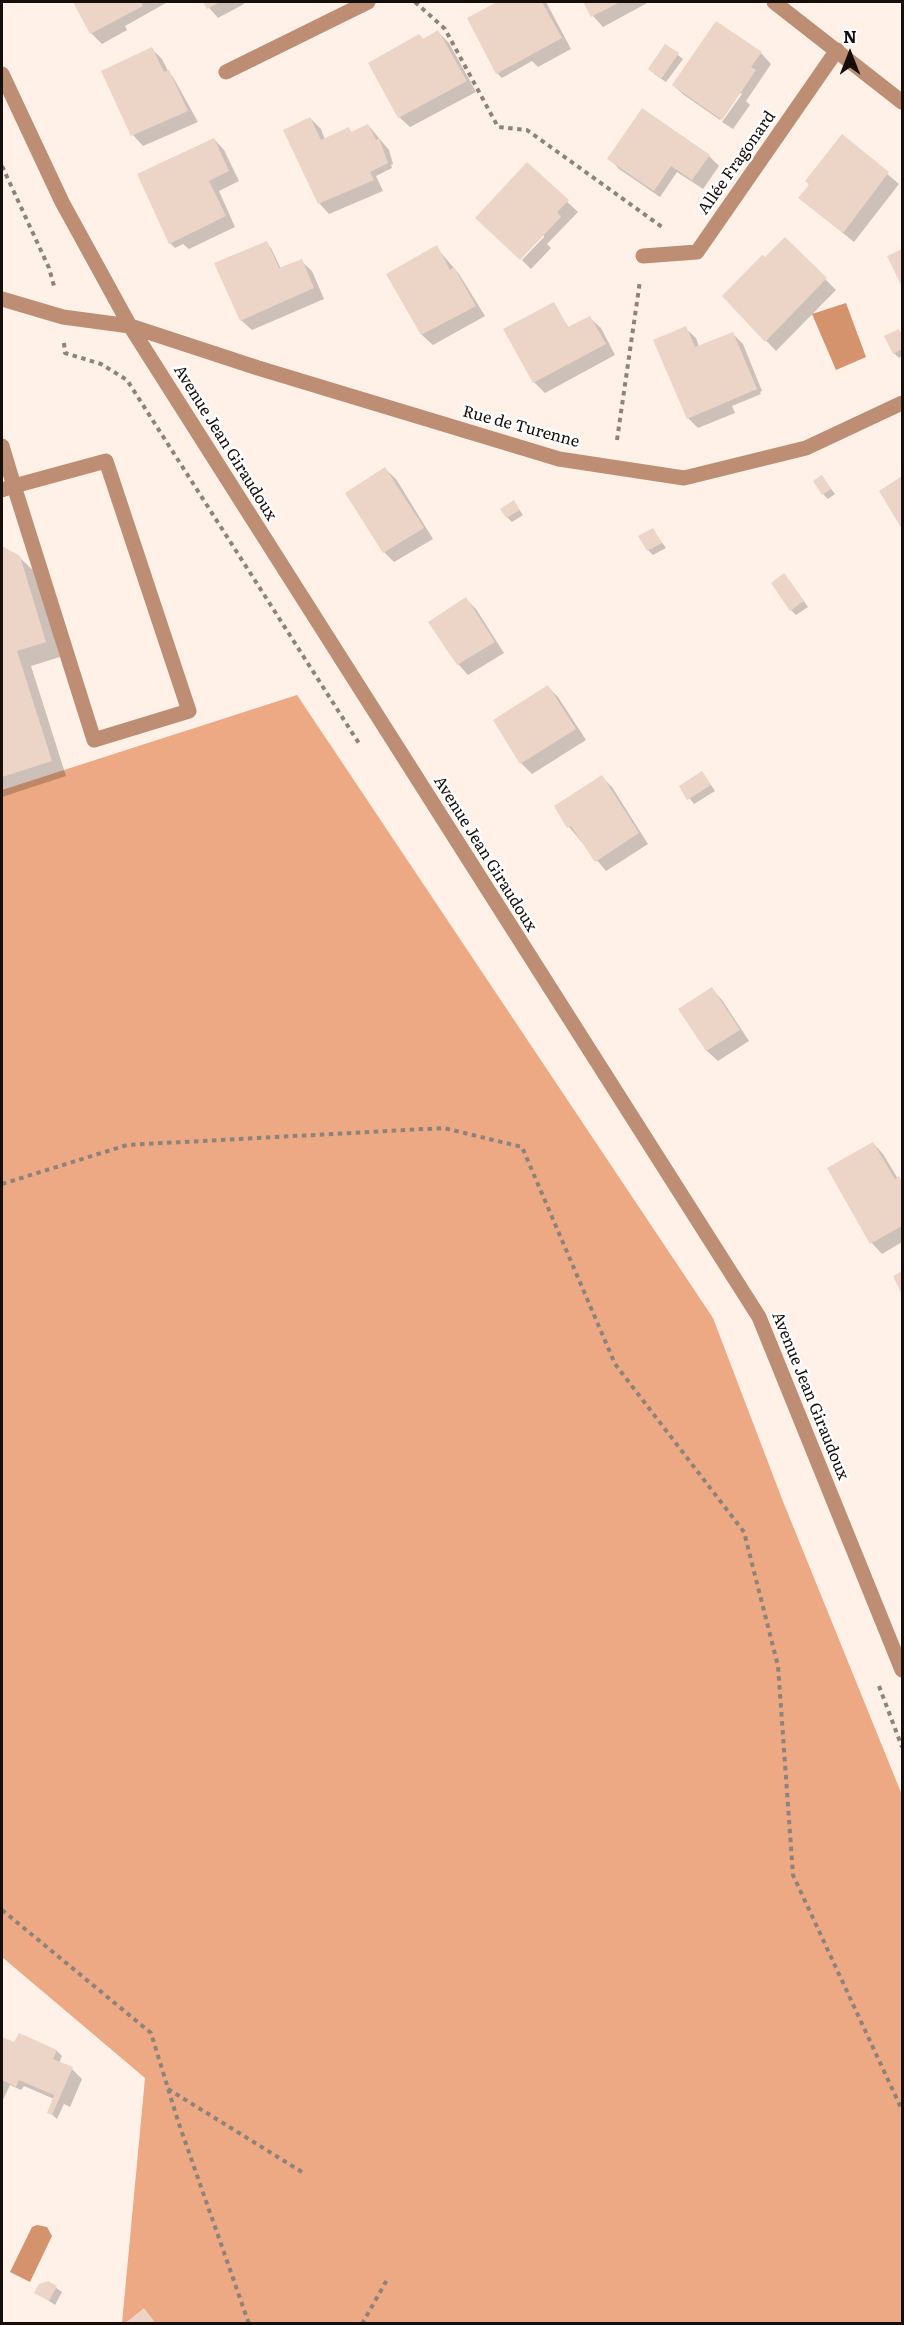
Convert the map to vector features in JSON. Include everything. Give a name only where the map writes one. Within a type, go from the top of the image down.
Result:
[{"type":"street","points":[[226,72],[368,2]]},
{"type":"street","points":[[774,2],[903,102]]},
{"type":"street","name":"Allée Fragonard","points":[[697,252],[837,50]]},
{"type":"street","name":"Avenue Jean Giraudoux","points":[[2,74],[62,202],[130,326],[759,1317],[903,1670]]},
{"type":"street","points":[[643,256],[697,252]]},
{"type":"street","name":"Rue de Turenne","points":[[2,299],[63,317],[130,326],[258,368],[559,459],[684,478],[806,448],[903,404]]},
{"type":"street","points":[[2,446],[8,488],[94,740],[189,711],[106,461],[8,488]]},
{"type":"path","points":[[415,2],[445,29],[498,128],[527,130],[697,252]]},
{"type":"path","points":[[2,166],[49,268],[63,317],[64,353],[101,364],[127,380],[363,750]]},
{"type":"path","points":[[614,467],[643,256]]},
{"type":"path","points":[[2,1184],[128,1145],[444,1128],[522,1147],[615,1364],[744,1532],[778,1666],[793,1875],[903,2110]]},
{"type":"path","points":[[876,1680],[903,1747]]},
{"type":"path","points":[[2,1910],[150,2033],[249,2324]]},
{"type":"path","points":[[168,2089],[302,2172]]},
{"type":"path","points":[[362,2324],[387,2278]]},
{"type":"shaded area","points":[[846,303],[866,357],[836,370],[812,314]]},
{"type":"shaded area","points":[[297,695],[713,1318],[782,1499],[902,1795],[902,2323],[122,2323],[145,2078],[2,1957],[2,790]]},
{"type":"shaded area","points":[[37,2225],[47,2227],[52,2236],[30,2282],[10,2272],[32,2227]]},
{"type":"building","points":[[73,2],[141,2],[143,6],[90,34]]},
{"type":"building","points":[[203,2],[220,2],[207,9]]},
{"type":"building","points":[[497,2],[542,2],[562,38],[496,74],[467,18]]},
{"type":"building","points":[[583,2],[620,2],[591,17]]},
{"type":"building","points":[[716,21],[762,52],[751,67],[756,70],[722,120],[672,85]]},
{"type":"building","points":[[438,30],[467,81],[398,118],[368,63],[419,34],[423,39]]},
{"type":"building","points":[[665,44],[679,53],[661,79],[648,69]]},
{"type":"building","points":[[152,47],[164,72],[169,70],[188,111],[131,136],[101,71]]},
{"type":"building","points":[[642,108],[710,155],[692,180],[671,166],[654,191],[607,159]]},
{"type":"building","points":[[310,117],[321,140],[349,127],[351,132],[368,124],[376,140],[379,138],[388,163],[370,172],[374,180],[318,204],[283,130]]},
{"type":"building","points":[[842,134],[889,172],[843,233],[798,198],[809,185],[805,181]]},
{"type":"building","points":[[214,138],[229,171],[209,181],[226,216],[169,244],[137,174]]},
{"type":"building","points":[[527,162],[569,200],[557,212],[561,217],[520,260],[475,218]]},
{"type":"building","points":[[785,237],[827,278],[765,342],[722,296],[762,255],[765,257]]},
{"type":"building","points":[[267,241],[279,268],[302,259],[314,288],[240,321],[214,263]]},
{"type":"building","points":[[437,245],[450,270],[454,267],[476,306],[421,335],[386,274]]},
{"type":"building","points":[[902,249],[902,287],[887,256]]},
{"type":"building","points":[[554,302],[568,327],[590,316],[606,344],[533,383],[503,329]]},
{"type":"building","points":[[686,326],[695,347],[733,332],[757,389],[687,419],[653,340]]},
{"type":"building","points":[[899,329],[902,336],[902,349],[893,354],[884,336]]},
{"type":"building","points":[[385,467],[424,528],[383,553],[345,493]]},
{"type":"building","points":[[822,475],[831,489],[822,495],[813,481]]},
{"type":"building","points":[[902,476],[902,529],[879,491]]},
{"type":"building","points":[[514,500],[520,510],[506,518],[500,509]]},
{"type":"building","points":[[653,528],[662,543],[647,551],[638,536]]},
{"type":"building","points":[[2,546],[20,556],[46,642],[17,651],[52,761],[2,777]]},
{"type":"building","points":[[784,573],[804,601],[790,611],[771,583]]},
{"type":"building","points":[[466,597],[495,642],[457,665],[428,622]]},
{"type":"building","points":[[548,685],[576,729],[520,764],[493,720]]},
{"type":"building","points":[[702,771],[711,785],[687,800],[679,786]]},
{"type":"building","points":[[602,775],[639,833],[595,862],[571,826],[567,828],[554,806]]},
{"type":"building","points":[[712,987],[740,1030],[706,1051],[678,1009]]},
{"type":"building","points":[[873,1142],[895,1179],[899,1176],[902,1182],[902,1226],[870,1244],[827,1168]]},
{"type":"building","points":[[902,1271],[902,1295],[893,1276]]},
{"type":"building","points":[[19,2033],[57,2050],[53,2059],[73,2067],[52,2115],[47,2113],[54,2095],[19,2080],[16,2087],[2,2080],[2,2037],[14,2042]]},
{"type":"building","points":[[48,2281],[57,2286],[49,2301],[34,2293],[39,2284]]},
{"type":"building","points":[[144,2308],[154,2321],[151,2324],[124,2324]]}]
